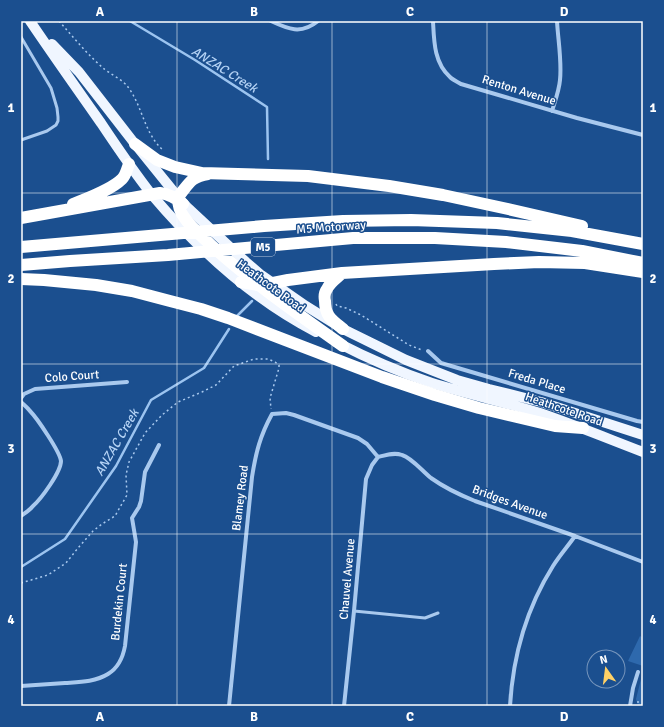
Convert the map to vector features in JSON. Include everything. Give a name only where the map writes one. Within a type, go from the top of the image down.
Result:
[{"type":"highway","points":[[135,144],[157,160],[175,167],[202,172],[308,176],[389,186],[508,209],[643,242]]},
{"type":"highway","points":[[50,213],[89,198],[117,183],[123,178],[129,164]]},
{"type":"highway","points":[[177,198],[192,180],[200,176],[217,172]]},
{"type":"highway","points":[[21,218],[94,206],[152,194],[160,193],[177,198]]},
{"type":"highway","points":[[177,198],[182,215],[226,264],[343,346]]},
{"type":"highway","name":"M5 Motorway","points":[[21,247],[264,226],[343,221],[411,220],[497,223],[572,231],[643,242]]},
{"type":"highway","name":"M5 Motorway","points":[[21,265],[168,255],[353,238],[435,238],[506,242],[582,251],[643,263]]},
{"type":"highway","points":[[241,282],[258,285],[342,273],[539,262],[585,263],[643,272]]},
{"type":"highway","points":[[342,273],[329,285],[324,295],[327,314],[331,320],[343,329]]},
{"type":"highway","points":[[21,280],[44,280],[96,285],[132,291],[170,301],[221,316],[382,377],[435,395],[479,408],[555,426],[583,428]]},
{"type":"main road","name":"Heathcote Road","points":[[30,21],[79,72],[177,198]]},
{"type":"main road","name":"Heathcote Road","points":[[30,21],[129,164],[152,194],[182,215],[197,217],[246,262],[306,306],[343,329],[406,360],[458,380],[541,402],[643,435]]},
{"type":"main road","name":"Heathcote Road","points":[[226,264],[241,282],[284,314],[308,328],[368,358],[398,371],[539,413],[583,428],[643,452]]},
{"type":"street","points":[[271,21],[296,30],[305,29],[318,21]]},
{"type":"street","name":"Renton Avenue","points":[[433,21],[435,48],[438,60],[442,68],[461,84],[643,135]]},
{"type":"street","points":[[552,110],[558,94],[560,80],[556,21]]},
{"type":"street","name":"Freda Place","points":[[428,352],[441,363],[643,422]]},
{"type":"street","name":"Colo Court","points":[[21,398],[24,394],[35,388],[127,382]]},
{"type":"street","points":[[21,402],[31,411],[60,456],[60,467],[45,492],[33,507],[21,516]]},
{"type":"street","name":"Blamey Road","points":[[229,706],[252,477],[260,440],[272,414],[286,413],[294,415],[358,438],[367,444],[378,458]]},
{"type":"street","name":"Burdekin Court","points":[[21,686],[97,679],[109,674],[116,667],[122,657],[125,646],[136,542],[132,518],[140,507],[145,472],[160,445]]},
{"type":"street","name":"Bridges Avenue","points":[[378,458],[394,453],[403,455],[411,460],[431,478],[461,496],[575,536],[643,562]]},
{"type":"street","name":"Chauvel Avenue","points":[[344,706],[366,479],[372,465],[378,458]]},
{"type":"street","points":[[510,706],[511,687],[518,649],[531,607],[554,564],[575,536]]},
{"type":"street","points":[[630,706],[633,688],[638,672]]},
{"type":"lane","points":[[21,37],[51,88],[57,108],[58,121],[56,125],[47,131],[21,140]]},
{"type":"lane","points":[[354,611],[425,618],[438,613]]},
{"type":"path","points":[[59,21],[76,41],[103,68],[126,85],[135,100],[151,136],[158,146],[166,152]]},
{"type":"path","points":[[336,303],[337,306],[346,308],[361,315],[409,345],[428,352]]},
{"type":"shaded area","points":[[640,636],[643,638],[643,666],[628,661]]},
{"type":"shaded area","points":[[643,671],[643,706],[638,706],[636,699]]},
{"type":"waterway","name":"ANZAC Creek","points":[[130,21],[195,60],[267,107],[268,159]]},
{"type":"waterway","name":"ANZAC Creek","points":[[237,316],[252,301]]},
{"type":"waterway","name":"ANZAC Creek","points":[[21,567],[65,539],[116,466],[151,400],[204,368],[229,329]]}]
